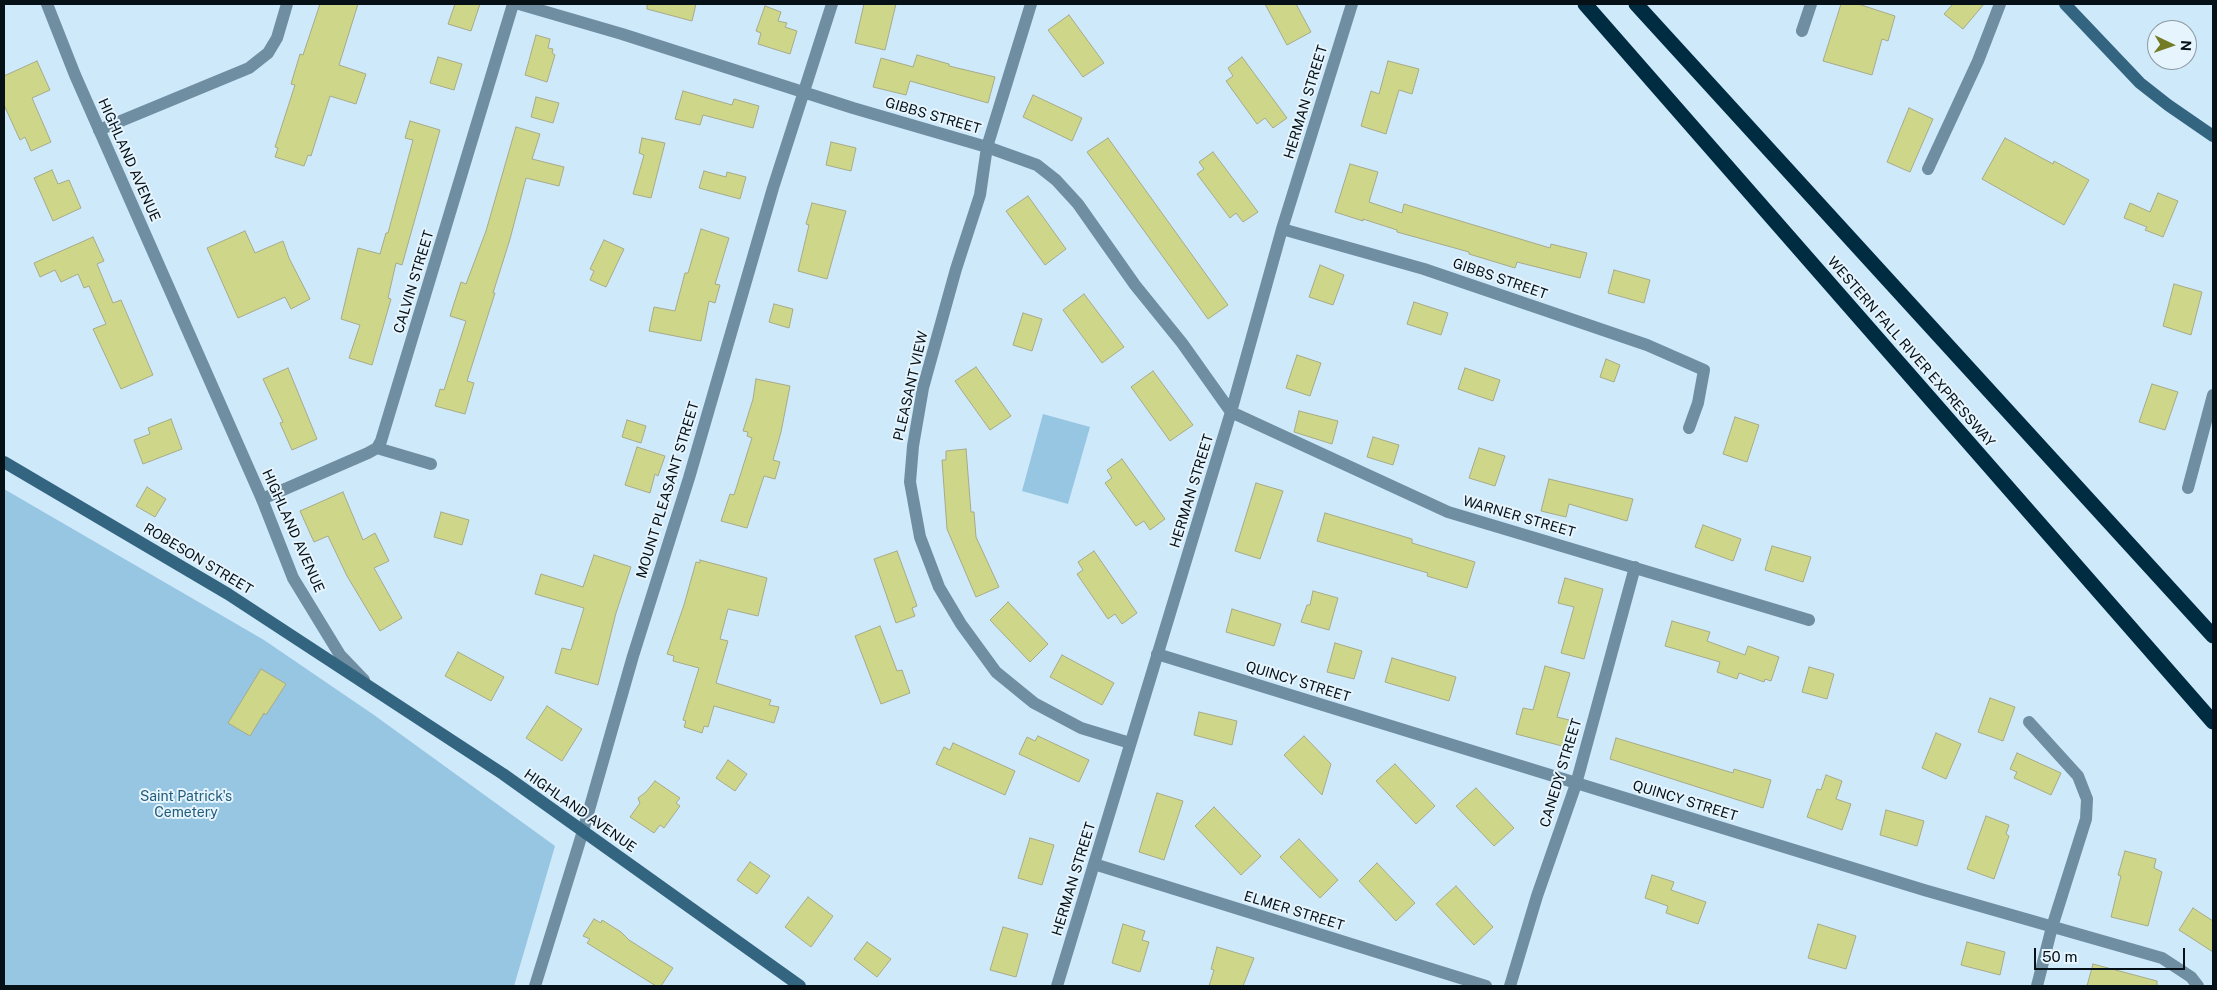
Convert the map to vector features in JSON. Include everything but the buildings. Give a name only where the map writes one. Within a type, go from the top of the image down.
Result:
[{"type":"highway","name":"WESTERN FALL RIVER EXPRESSWAY","points":[[1585,4],[2213,722]]},
{"type":"highway","points":[[1636,4],[2213,636]]},
{"type":"main road","points":[[2065,4],[2140,83],[2213,136]]},
{"type":"main road","name":"ROBESON STREET","points":[[4,462],[228,594],[372,688]]},
{"type":"main road","name":"HIGHLAND AVENUE","points":[[372,688],[503,774],[800,986]]},
{"type":"street","name":"HIGHLAND AVENUE","points":[[47,4],[99,130],[262,499],[294,578],[340,655],[372,688]]},
{"type":"street","points":[[99,130],[249,68],[268,53],[277,38],[288,4]]},
{"type":"street","name":"CALVIN STREET","points":[[377,448],[384,433],[513,4]]},
{"type":"street","name":"GIBBS STREET","points":[[519,4],[622,34],[803,93],[987,147],[1037,165],[1078,204],[1135,285],[1182,343],[1232,412]]},
{"type":"street","name":"MOUNT PLEASANT STREET","points":[[535,986],[583,831],[773,188],[832,4]]},
{"type":"street","name":"PLEASANT VIEW","points":[[1031,4],[987,147],[980,195],[956,269],[923,388],[913,446],[910,482],[920,537],[939,587],[961,624],[996,672],[1034,703],[1081,728],[1130,743]]},
{"type":"street","name":"HERMAN STREET","points":[[1056,986],[1232,412],[1282,229],[1352,4]]},
{"type":"street","points":[[1802,31],[1810,4]]},
{"type":"street","points":[[1928,169],[1978,61],[2000,4]]},
{"type":"street","name":"GIBBS STREET","points":[[1282,229],[1424,269],[1647,345],[1704,370],[1698,403],[1689,428]]},
{"type":"street","points":[[2188,488],[2213,395]]},
{"type":"street","name":"WARNER STREET","points":[[1232,412],[1448,512],[1809,620]]},
{"type":"street","points":[[262,499],[377,448],[430,464]]},
{"type":"street","name":"CANEDY STREET","points":[[1510,986],[1537,896],[1576,784],[1636,567]]},
{"type":"street","name":"QUINCY STREET","points":[[1157,654],[1576,784],[2052,927],[2162,958],[2191,977],[2198,986]]},
{"type":"street","points":[[2029,722],[2078,776],[2087,799],[2086,820],[2052,927],[2037,986]]},
{"type":"street","name":"ELMER STREET","points":[[1094,864],[1486,986]]},
{"type":"green space","points":[[1043,414],[1090,427],[1068,504],[1022,491]]},
{"type":"green space","name":"Saint Patrick's Cemetery","points":[[4,489],[264,640],[374,715],[555,846],[514,986],[4,986]]}]
